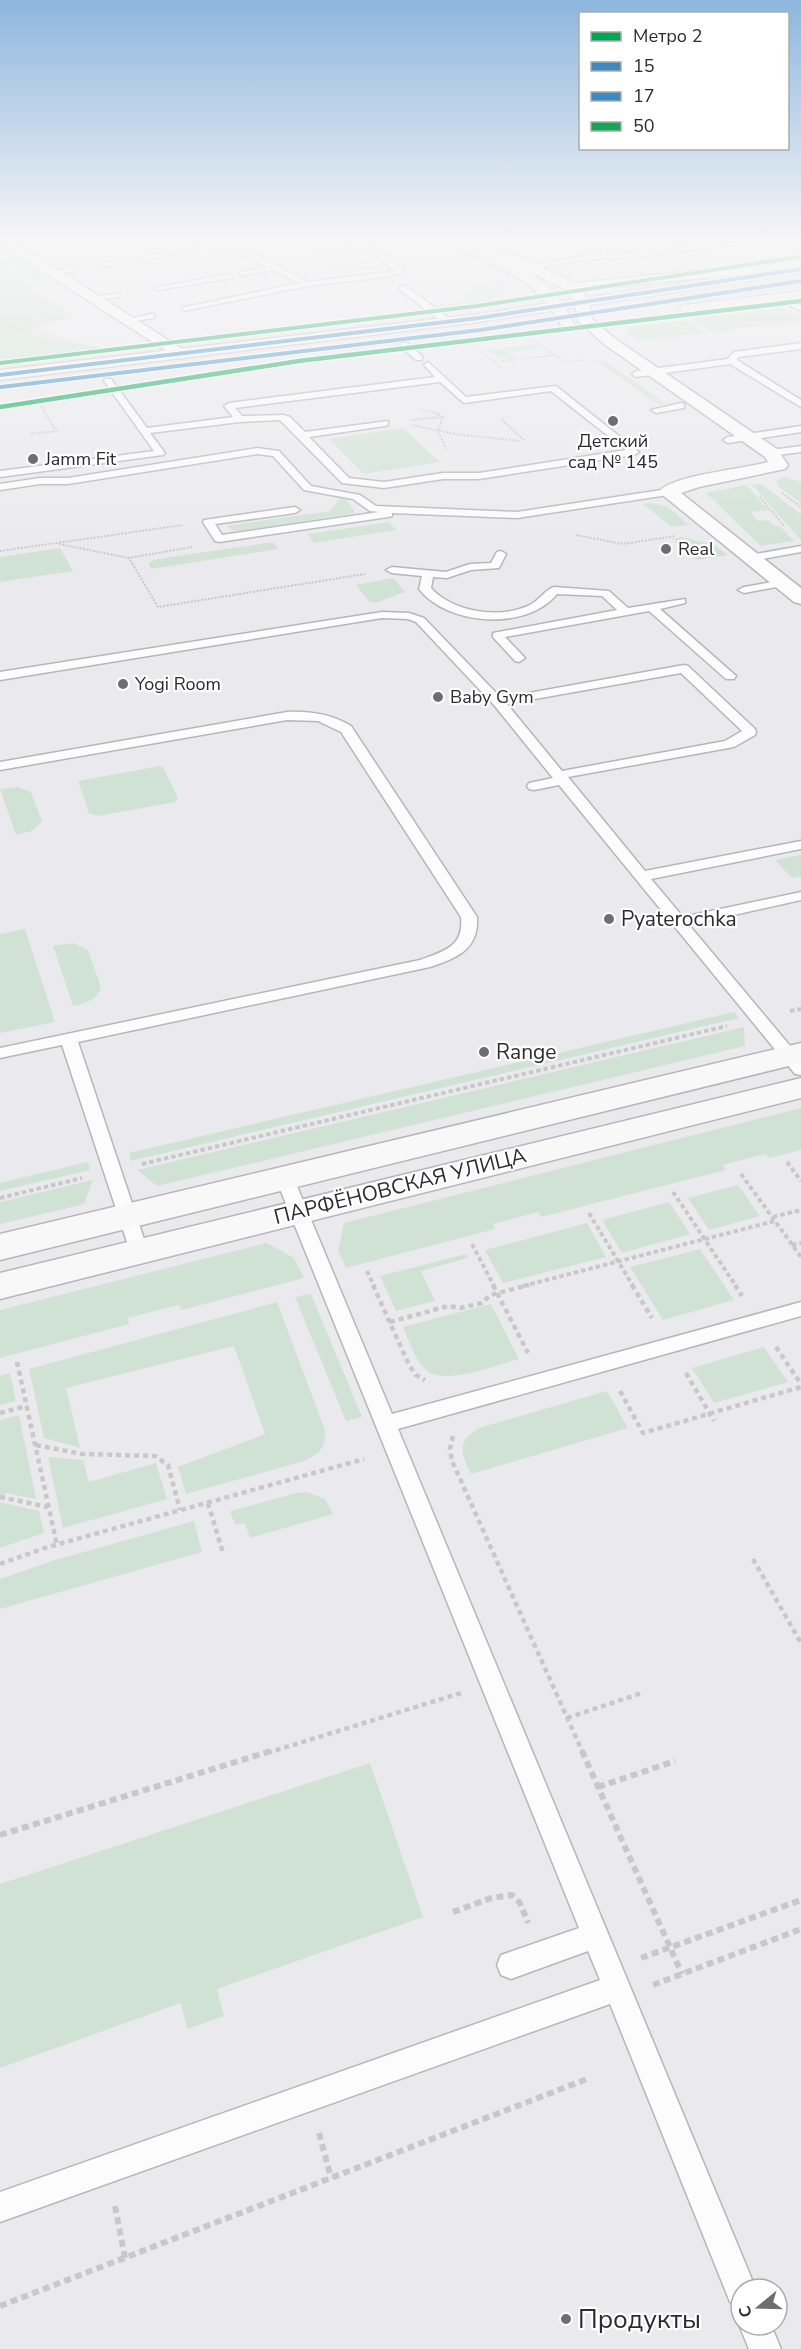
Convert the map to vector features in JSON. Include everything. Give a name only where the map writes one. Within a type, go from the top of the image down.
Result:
[{"type":"main road","points":[[0,375],[218,350]]},
{"type":"main road","points":[[0,394],[366,350]]},
{"type":"street","points":[[175,350],[182,354]]},
{"type":"street","points":[[607,350],[748,437],[780,464]]},
{"type":"street","points":[[617,350],[681,406],[728,440],[757,460],[780,464]]},
{"type":"street","points":[[780,464],[760,471],[687,482],[668,492],[801,598]]},
{"type":"street","name":"ПАРФЁНОВСКАЯ УЛИЦА","points":[[0,1247],[797,1060]]},
{"type":"street","name":"ПАРФЁНОВСКАЯ УЛИЦА","points":[[0,1286],[801,1088]]},
{"type":"lane","points":[[409,350],[419,358]]},
{"type":"lane","points":[[732,361],[734,355],[774,350]]},
{"type":"lane","points":[[644,373],[732,361],[801,404]]},
{"type":"lane","points":[[145,431],[240,419],[281,417],[287,419],[346,481],[360,484],[384,485],[443,476],[479,476],[634,452],[553,388],[464,400],[428,365]]},
{"type":"lane","points":[[240,419],[229,406],[441,379]]},
{"type":"lane","points":[[0,474],[160,453],[108,381]]},
{"type":"lane","points":[[656,410],[681,406]]},
{"type":"lane","points":[[592,418],[604,417]]},
{"type":"lane","points":[[303,435],[385,423]]},
{"type":"lane","points":[[728,440],[801,429]]},
{"type":"lane","points":[[780,464],[801,449]]},
{"type":"lane","points":[[0,487],[40,481],[68,481],[257,452],[276,453],[308,488],[356,497],[374,509],[517,515],[668,492]]},
{"type":"lane","points":[[349,496],[360,484]]},
{"type":"lane","points":[[295,510],[208,522],[219,539],[406,511]]},
{"type":"lane","points":[[515,528],[517,515]]},
{"type":"lane","points":[[750,558],[800,549]]},
{"type":"lane","points":[[392,570],[447,575],[470,567],[495,566],[501,554]]},
{"type":"lane","points":[[428,573],[425,589],[429,595],[436,602],[460,611],[491,615],[522,611],[545,602],[554,590],[605,593],[626,612]]},
{"type":"lane","points":[[744,590],[783,583]]},
{"type":"lane","points":[[519,658],[497,635],[681,601]]},
{"type":"lane","points":[[651,607],[730,676]]},
{"type":"lane","points":[[0,676],[382,615],[402,615],[420,620],[498,702],[759,1018],[797,1060]]},
{"type":"lane","points":[[498,702],[684,669],[750,732],[729,744],[561,778],[534,786]]},
{"type":"lane","points":[[0,766],[287,716],[304,715],[337,721],[346,729],[469,916],[472,930],[464,944],[449,954],[424,964],[0,1053]]},
{"type":"lane","points":[[642,876],[801,845]]},
{"type":"lane","points":[[681,922],[801,896]]},
{"type":"lane","points":[[68,1038],[139,1251]]},
{"type":"lane","points":[[285,1179],[735,2277]]},
{"type":"lane","points":[[385,1424],[801,1309]]},
{"type":"lane","points":[[511,1965],[596,1935]]},
{"type":"lane","points":[[0,2207],[615,1985]]},
{"type":"path","points":[[478,350],[504,370]]},
{"type":"path","points":[[546,350],[565,363]]},
{"type":"path","points":[[494,362],[554,355]]},
{"type":"path","points":[[555,363],[590,359]]},
{"type":"path","points":[[31,434],[57,431],[39,403]]},
{"type":"path","points":[[385,423],[452,416]]},
{"type":"path","points":[[443,417],[438,431],[448,453],[443,476]]},
{"type":"path","points":[[399,422],[438,431],[526,441]]},
{"type":"path","points":[[756,492],[795,537],[800,549]]},
{"type":"path","points":[[0,551],[208,522]]},
{"type":"path","points":[[52,543],[129,558],[196,547],[219,539]]},
{"type":"path","points":[[129,558],[158,607],[375,572]]},
{"type":"path","points":[[0,1197],[801,1009]]},
{"type":"path","points":[[787,1162],[801,1181]]},
{"type":"path","points":[[741,1174],[801,1257]]},
{"type":"path","points":[[618,1389],[643,1433],[801,1385],[673,1192]]},
{"type":"path","points":[[390,1322],[448,1306],[460,1308],[482,1303],[490,1295],[705,1239],[801,1210]]},
{"type":"path","points":[[792,1245],[801,1243]]},
{"type":"path","points":[[472,1244],[542,1380]]},
{"type":"path","points":[[367,1271],[409,1365],[416,1375],[429,1383]]},
{"type":"path","points":[[17,1362],[57,1545]]},
{"type":"path","points":[[0,1413],[27,1406]]},
{"type":"path","points":[[459,1430],[453,1436],[450,1449],[452,1461],[682,1974]]},
{"type":"path","points":[[36,1445],[81,1454],[155,1456],[168,1465],[180,1510]]},
{"type":"path","points":[[0,1564],[57,1545],[396,1450]]},
{"type":"path","points":[[0,1497],[48,1507]]},
{"type":"path","points":[[208,1503],[224,1553]]},
{"type":"path","points":[[753,1559],[801,1643]]},
{"type":"path","points":[[0,1835],[492,1684]]},
{"type":"path","points":[[567,1718],[642,1693]]},
{"type":"path","points":[[598,1787],[675,1761]]},
{"type":"path","points":[[453,1912],[503,1894],[512,1895],[519,1902],[540,1955]]},
{"type":"path","points":[[615,1985],[669,1947],[801,1900]]},
{"type":"path","points":[[615,1985],[682,1974],[801,1929]]},
{"type":"path","points":[[0,2306],[587,2079]]},
{"type":"path","points":[[309,2097],[332,2178]]},
{"type":"path","points":[[108,2169],[125,2258]]},
{"type":"green space","points":[[0,350],[90,350],[0,361]]},
{"type":"green space","points":[[487,350],[533,350],[511,353],[517,358],[508,359],[494,355]]},
{"type":"green space","points":[[604,360],[666,404],[658,405],[597,361]]},
{"type":"green space","points":[[403,428],[440,462],[364,474],[329,439]]},
{"type":"green space","points":[[786,477],[801,482],[801,503],[780,488],[777,483],[779,478]]},
{"type":"green space","points":[[751,484],[761,484],[801,514],[801,540]]},
{"type":"green space","points":[[746,485],[769,510],[751,512],[758,521],[769,520],[772,524],[781,527],[794,541],[761,546],[706,493]]},
{"type":"green space","points":[[340,498],[346,499],[354,513],[234,531],[228,527],[330,511]]},
{"type":"green space","points":[[653,503],[668,507],[689,525],[671,527],[643,504]]},
{"type":"green space","points":[[389,522],[396,530],[314,543],[308,534]]},
{"type":"green space","points":[[682,537],[714,545],[728,555],[697,560],[676,543],[677,541],[671,539]]},
{"type":"green space","points":[[273,542],[278,549],[151,569],[149,563],[157,559]]},
{"type":"green space","points":[[60,548],[73,571],[0,582],[0,557]]},
{"type":"green space","points":[[393,578],[405,592],[378,602],[370,602],[356,585]]},
{"type":"green space","points":[[163,767],[178,798],[175,802],[98,816],[89,813],[78,781]]},
{"type":"green space","points":[[18,787],[31,792],[42,821],[32,831],[16,835],[0,789]]},
{"type":"green space","points":[[801,855],[801,876],[792,878],[775,860]]},
{"type":"green space","points":[[25,929],[55,1022],[0,1033],[0,934]]},
{"type":"green space","points":[[73,943],[88,950],[101,987],[94,998],[73,1006],[53,946]]},
{"type":"green space","points":[[734,1012],[739,1018],[131,1161],[129,1153]]},
{"type":"green space","points":[[744,1027],[745,1046],[157,1186],[137,1170]]},
{"type":"green space","points":[[801,1108],[801,1150],[769,1158],[765,1154],[723,1165],[726,1170],[541,1217],[538,1212],[493,1224],[495,1229],[346,1268],[338,1250],[344,1223]]},
{"type":"green space","points":[[88,1162],[90,1170],[0,1191],[0,1183]]},
{"type":"green space","points":[[93,1180],[84,1204],[0,1224],[0,1202]]},
{"type":"green space","points":[[738,1185],[760,1216],[709,1230],[688,1198]]},
{"type":"green space","points":[[669,1202],[690,1234],[622,1253],[602,1220]]},
{"type":"green space","points":[[587,1223],[606,1257],[503,1283],[485,1250]]},
{"type":"green space","points":[[267,1243],[294,1258],[304,1278],[182,1310],[179,1305],[128,1318],[129,1324],[0,1358],[0,1310]]},
{"type":"green space","points":[[700,1249],[734,1300],[663,1320],[630,1267]]},
{"type":"green space","points":[[466,1254],[468,1258],[421,1271],[435,1301],[396,1311],[380,1276]]},
{"type":"green space","points":[[311,1294],[362,1417],[346,1421],[295,1297]]},
{"type":"green space","points":[[277,1302],[325,1430],[325,1441],[318,1453],[304,1461],[186,1494],[178,1467],[265,1434],[234,1346],[66,1388],[80,1448],[44,1438],[29,1369]]},
{"type":"green space","points":[[491,1304],[519,1359],[484,1370],[444,1376],[434,1374],[421,1365],[403,1327]]},
{"type":"green space","points":[[764,1347],[788,1382],[714,1403],[692,1368]]},
{"type":"green space","points":[[10,1373],[16,1401],[0,1405],[0,1376]]},
{"type":"green space","points":[[607,1391],[628,1428],[471,1474],[464,1459],[464,1442],[482,1427]]},
{"type":"green space","points":[[19,1415],[36,1499],[5,1493],[5,1498],[0,1500],[0,1420]]},
{"type":"green space","points":[[48,1457],[83,1460],[89,1482],[156,1463],[167,1499],[63,1528]]},
{"type":"green space","points":[[307,1492],[325,1499],[333,1514],[250,1538],[245,1523],[235,1525],[230,1511],[297,1493]]},
{"type":"green space","points":[[0,1502],[39,1511],[44,1533],[0,1548]]},
{"type":"green space","points":[[194,1521],[202,1552],[0,1609],[0,1579],[52,1561]]},
{"type":"green space","points":[[370,1763],[423,1917],[217,1989],[224,2016],[187,2029],[181,2003],[0,2068],[0,1884]]},
{"type":"metro line","name":"2","points":[[0,407],[299,361],[394,350]]},
{"type":"transit line","name":"50","points":[[0,363],[112,350]]},
{"type":"transit line","name":"15","points":[[0,375],[213,350]]},
{"type":"transit line","name":"17","points":[[1,387],[315,350]]},
{"type":"place","name":"Детский сад № 145","points":[[613,421]]},
{"type":"place","name":"Jamm Fit","points":[[33,459]]},
{"type":"place","name":"Real","points":[[666,549]]},
{"type":"place","name":"Yogi Room","points":[[123,684]]},
{"type":"place","name":"Baby Gym","points":[[438,697]]},
{"type":"place","name":"Pyaterochka","points":[[609,919]]},
{"type":"place","name":"Range","points":[[484,1052]]},
{"type":"place","name":"Продукты","points":[[566,2319]]}]
